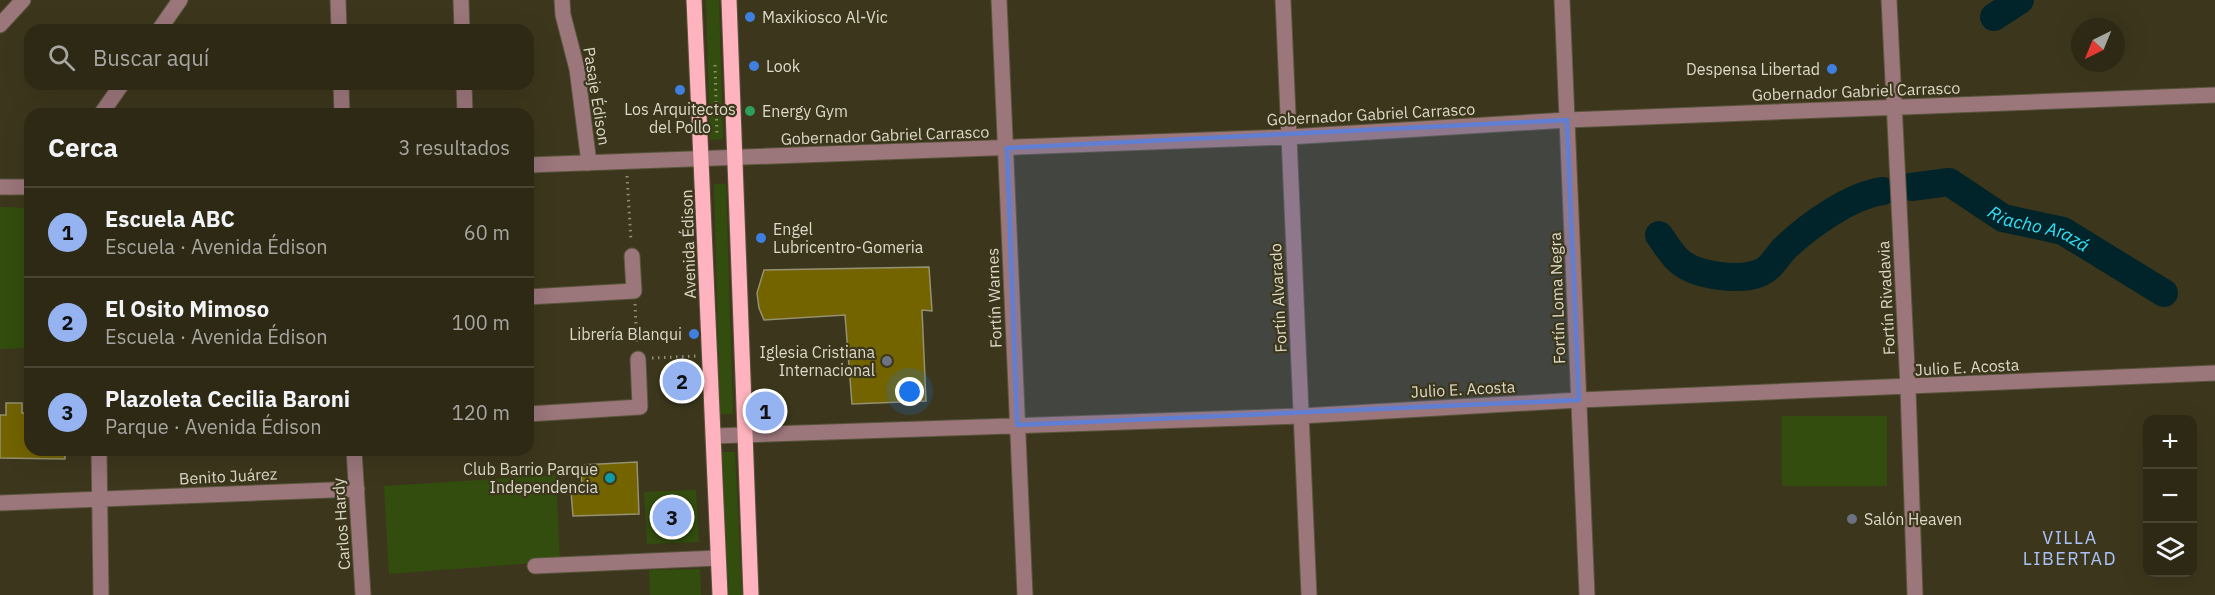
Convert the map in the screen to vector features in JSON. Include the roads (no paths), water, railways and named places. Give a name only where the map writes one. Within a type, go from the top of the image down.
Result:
[{"type":"main road","name":"Avenida Édison","points":[[694,0],[720,595]]},
{"type":"main road","points":[[729,0],[751,595]]},
{"type":"street","points":[[0,25],[22,0]]},
{"type":"street","points":[[163,24],[180,0]]},
{"type":"street","points":[[338,0],[339,24]]},
{"type":"street","points":[[461,0],[462,24]]},
{"type":"street","name":"Pasaje Édison","points":[[562,0],[563,15],[577,69],[589,163]]},
{"type":"street","name":"Fortín Warnes","points":[[999,0],[1025,595]]},
{"type":"street","name":"Fortín Alvarado","points":[[1283,0],[1309,595]]},
{"type":"street","name":"Fortín Loma Negra","points":[[1562,0],[1587,595]]},
{"type":"street","name":"Fortín Rivadavia","points":[[1889,0],[1908,388],[1915,595]]},
{"type":"street","points":[[105,108],[118,90]]},
{"type":"street","points":[[341,90],[342,108]]},
{"type":"street","points":[[464,90],[465,108]]},
{"type":"street","name":"Gobernador Gabriel Carrasco","points":[[534,165],[1288,137],[1567,120],[2215,95]]},
{"type":"street","points":[[0,187],[24,187]]},
{"type":"street","points":[[534,297],[634,291],[632,256]]},
{"type":"street","points":[[534,414],[640,407],[638,359]]},
{"type":"street","name":"Julio E. Acosta","points":[[714,436],[1301,416],[1579,400],[1908,388],[2215,373]]},
{"type":"street","points":[[99,456],[101,595]]},
{"type":"street","name":"Carlos Hardy","points":[[354,456],[363,595]]},
{"type":"street","name":"Benito Juárez","points":[[0,504],[357,489]]},
{"type":"street","points":[[535,566],[718,558]]},
{"type":"waterway","name":"Riacho Arazá","points":[[1994,17],[2020,0]]},
{"type":"waterway","name":"Riacho Arazá","points":[[1911,187],[1949,182],[2003,218],[2063,231],[2164,293]]},
{"type":"waterway","name":"Riacho Arazá","points":[[1659,235],[1679,261],[1687,266],[1707,274],[1743,277],[1765,270],[1795,239],[1844,205],[1857,198],[1883,191]]},
{"type":"place","name":"Maxikiosco Al-Vic","points":[[750,17]]},
{"type":"place","name":"Look","points":[[754,66]]},
{"type":"place","name":"Despensa Libertad","points":[[1832,69]]},
{"type":"place","name":"Los Arquitectos del Pollo","points":[[680,90]]},
{"type":"place","name":"Energy Gym","points":[[750,111]]},
{"type":"place","name":"Engel Lubricentro-Gomeria","points":[[761,238]]},
{"type":"place","name":"Librería Blanqui","points":[[694,334]]},
{"type":"place","name":"Iglesia Cristiana Internacional","points":[[887,361]]},
{"type":"place","name":"El Osito Mimoso","points":[[682,381]]},
{"type":"place","name":"Escuela ABC","points":[[765,411]]},
{"type":"place","name":"Club Barrio Parque Independencia","points":[[610,478]]},
{"type":"place","name":"Plazoleta Cecilia Baroni","points":[[672,517]]},
{"type":"place","name":"Salón Heaven","points":[[1852,519]]},
{"type":"district","name":"VILLA LIBERTAD","points":[[2070,547]]}]
